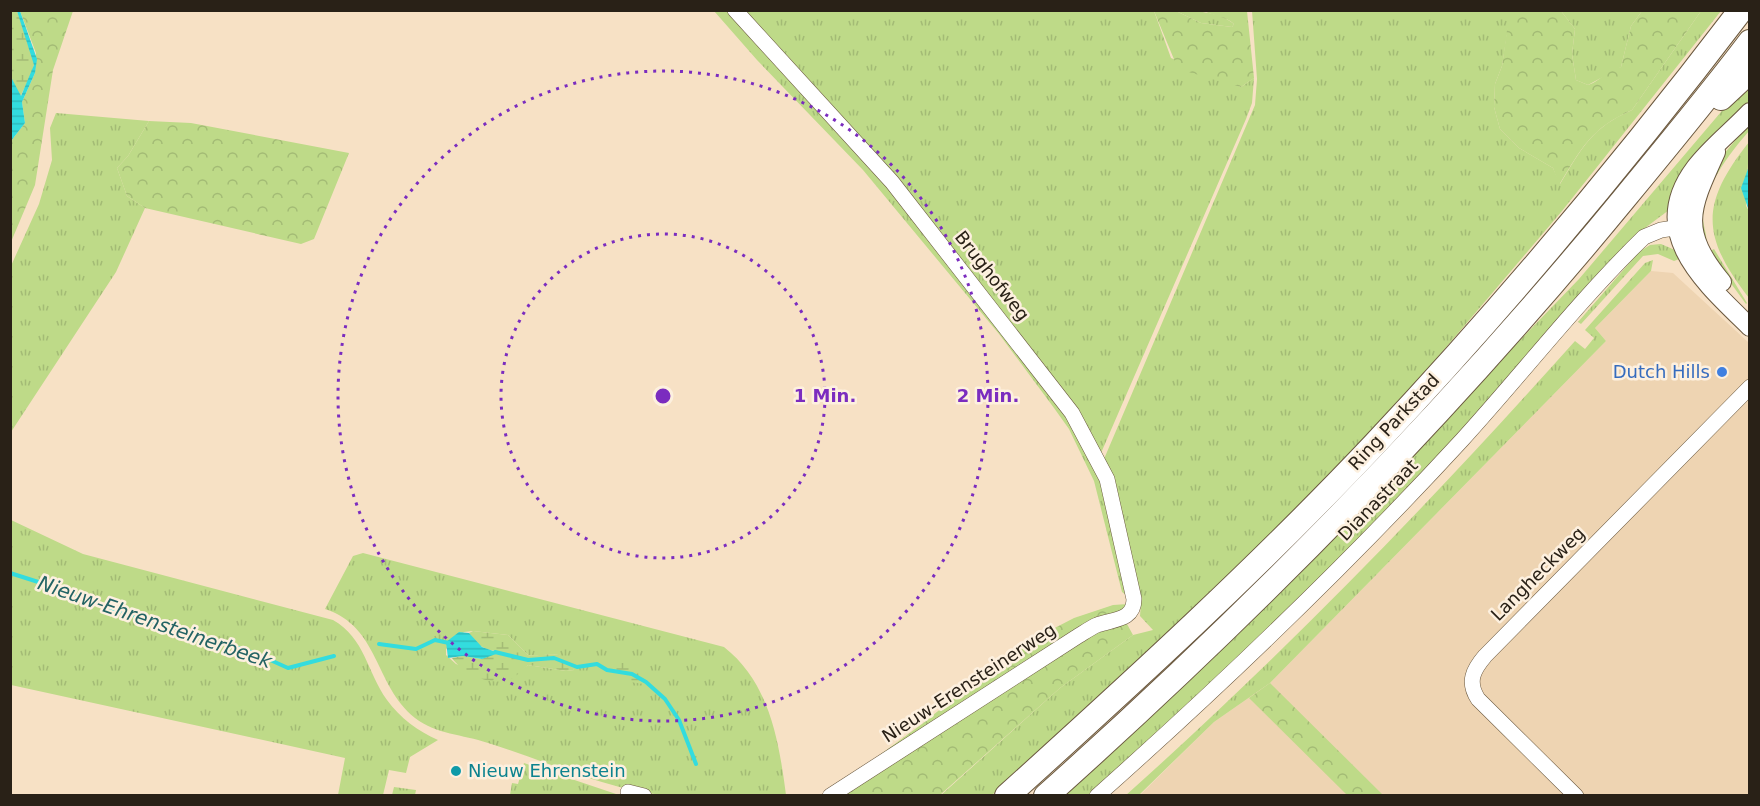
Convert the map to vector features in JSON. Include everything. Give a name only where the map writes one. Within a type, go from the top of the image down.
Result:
[{"type":"highway","name":"Ring Parkstad","points":[[1007,795],[1220,601],[1381,438],[1546,253],[1734,16]]},
{"type":"highway","name":"Ring Parkstad","points":[[1046,795],[1239,618],[1385,470],[1566,269],[1749,42]]},
{"type":"highway","points":[[1669,144],[1749,71]]},
{"type":"street","name":"Brughofweg","points":[[735,10],[892,182],[1072,413],[1100,462],[1113,498],[1134,599],[1131,611]]},
{"type":"street","points":[[1749,112],[1701,160],[1688,178],[1677,209],[1684,226],[1695,238],[1712,270],[1749,315]]},
{"type":"street","points":[[1684,226],[1679,242],[1705,282],[1749,327]]},
{"type":"street","name":"Dianastraat","points":[[1097,795],[1286,622],[1462,440],[1637,244],[1653,232],[1684,226]]},
{"type":"street","name":"Langheckweg","points":[[1576,795],[1478,699],[1471,683],[1473,673],[1485,656],[1749,387]]},
{"type":"street","name":"Nieuw-Erensteinerweg","points":[[830,795],[1075,638],[1096,626],[1124,618],[1131,611]]},
{"type":"street","points":[[628,792],[644,795]]},
{"type":"shaded area","points":[[1651,271],[1673,273],[1749,341],[1749,795],[1139,796],[1214,722],[1270,683],[1606,341],[1595,328]]},
{"type":"green space","points":[[1489,10],[1510,15],[1502,66],[1495,84],[1494,107],[1500,129],[1519,148],[1553,168],[1560,184],[1589,140],[1607,124],[1632,110],[1701,11],[1721,11],[1562,211],[1363,445],[1140,663],[992,795],[940,796],[1060,688],[1133,635],[1153,630],[1140,616],[1141,603],[1104,459],[1255,105],[1257,79],[1252,11]]},
{"type":"green space","points":[[11,11],[17,11],[35,58],[33,71],[20,97],[11,77]]},
{"type":"green space","points":[[20,11],[73,11],[53,70],[35,185],[11,242],[11,141],[25,123],[22,102],[35,73],[36,53]]},
{"type":"green space","points":[[714,11],[730,11],[864,157],[1062,408],[1100,474],[1129,597],[1122,592],[1094,481],[1069,429],[999,334],[863,170],[757,60]]},
{"type":"green space","points":[[742,11],[1154,11],[1171,58],[1241,87],[1254,78],[1252,103],[1246,119],[1101,453],[1084,423]]},
{"type":"green space","points":[[1154,11],[1176,11],[1201,23],[1232,27],[1234,24],[1231,21],[1204,11],[1247,11],[1254,78],[1241,87],[1178,69]]},
{"type":"green space","points":[[1176,11],[1214,14],[1234,24],[1232,27],[1201,23]]},
{"type":"green space","points":[[1489,11],[1561,11],[1575,29],[1572,54],[1576,80],[1588,85],[1611,70],[1621,67],[1631,26],[1642,11],[1701,11],[1632,110],[1606,124],[1588,141],[1559,185],[1553,168],[1519,148],[1500,129],[1494,107],[1495,84],[1502,66],[1509,16]]},
{"type":"green space","points":[[1561,11],[1642,11],[1631,26],[1621,67],[1588,85],[1576,80],[1572,54],[1575,29]]},
{"type":"green space","points":[[1749,79],[1749,101],[1730,122],[1669,210],[1641,231],[1469,422],[1337,562],[1241,655],[1088,795],[1059,796],[1495,366],[1579,279]]},
{"type":"green space","points":[[56,113],[149,121],[128,156],[117,168],[127,196],[145,208],[116,272],[11,432],[10,268],[39,204],[52,160],[50,128]]},
{"type":"green space","points":[[149,121],[191,123],[349,153],[314,239],[301,244],[145,208],[127,196],[117,168],[128,156]]},
{"type":"green space","points":[[1749,124],[1749,131],[1726,160],[1708,193],[1703,217],[1706,245],[1698,215],[1723,155]]},
{"type":"green space","points":[[1749,142],[1746,206],[1749,211],[1749,298],[1722,256],[1715,238],[1713,220],[1715,202],[1722,184]]},
{"type":"green space","points":[[1661,244],[1675,250],[1682,258],[1674,261],[1658,254],[1643,256],[1581,324],[1578,322],[1639,252],[1650,245]]},
{"type":"green space","points":[[1714,249],[1747,303],[1746,304],[1708,252]]},
{"type":"green space","points":[[1653,260],[1651,271],[1595,328],[1606,341],[1270,683],[1214,722],[1139,795],[1125,796],[1243,687],[1357,574],[1575,341],[1585,349],[1594,338],[1585,330],[1645,263]]},
{"type":"green space","points":[[11,520],[83,554],[333,620],[344,627],[359,646],[380,689],[392,707],[410,723],[438,740],[410,757],[406,773],[389,770],[383,795],[338,795],[345,758],[11,685]]},
{"type":"green space","points":[[363,553],[724,647],[740,662],[752,678],[770,715],[780,755],[786,795],[693,797],[640,792],[618,787],[423,724],[402,705],[391,690],[367,643],[356,629],[343,617],[325,609],[353,556]],"holes":[[[464,632],[508,635],[528,655],[558,655],[574,670],[566,671],[528,665],[505,681],[456,664],[446,655],[446,649]]]},
{"type":"green space","points":[[1128,604],[1126,608],[825,795],[922,724],[1016,648],[1074,618],[1113,605]]},
{"type":"green space","points":[[1127,624],[1133,635],[1060,688],[940,795],[839,796],[1067,648],[1108,626]]},
{"type":"green space","points":[[473,631],[508,635],[528,655],[560,655],[566,658],[574,670],[566,671],[528,665],[509,680],[502,681],[486,680],[470,674],[452,658],[463,656],[482,659],[496,651],[476,643],[469,633]]},
{"type":"green space","points":[[618,656],[639,665],[648,676],[644,684],[630,682],[612,673],[611,664]]},
{"type":"green space","points":[[1270,683],[1383,795],[1347,795],[1249,698]]},
{"type":"green space","points":[[524,763],[619,795],[510,795],[512,783],[518,784]]},
{"type":"green space","points":[[394,787],[416,790],[415,795],[392,795]]},
{"type":"water","points":[[17,11],[20,11],[37,59],[35,73],[22,102],[25,123],[11,141],[11,77],[21,96],[34,65]]},
{"type":"water","points":[[1749,166],[1750,211],[1741,188]]},
{"type":"water","points":[[459,632],[469,633],[482,647],[499,653],[482,659],[463,656],[448,658],[446,642]]},
{"type":"waterway","name":"Nieuw-Ehrensteinerbeek","points":[[10,573],[54,587],[81,599],[257,654],[288,668],[334,656]]},
{"type":"waterway","name":"Nieuw-Ehrensteinerbeek","points":[[379,644],[416,649],[435,640],[449,643]]},
{"type":"waterway","name":"Nieuw-Ehrensteinerbeek","points":[[495,652],[528,660],[554,658],[577,667],[597,664],[607,670],[632,674],[646,682],[665,699],[679,720],[696,764]]},
{"type":"place","name":"Dutch Hills","points":[[1722,372]]},
{"type":"place","name":"Nieuw Ehrenstein","points":[[456,771]]}]
